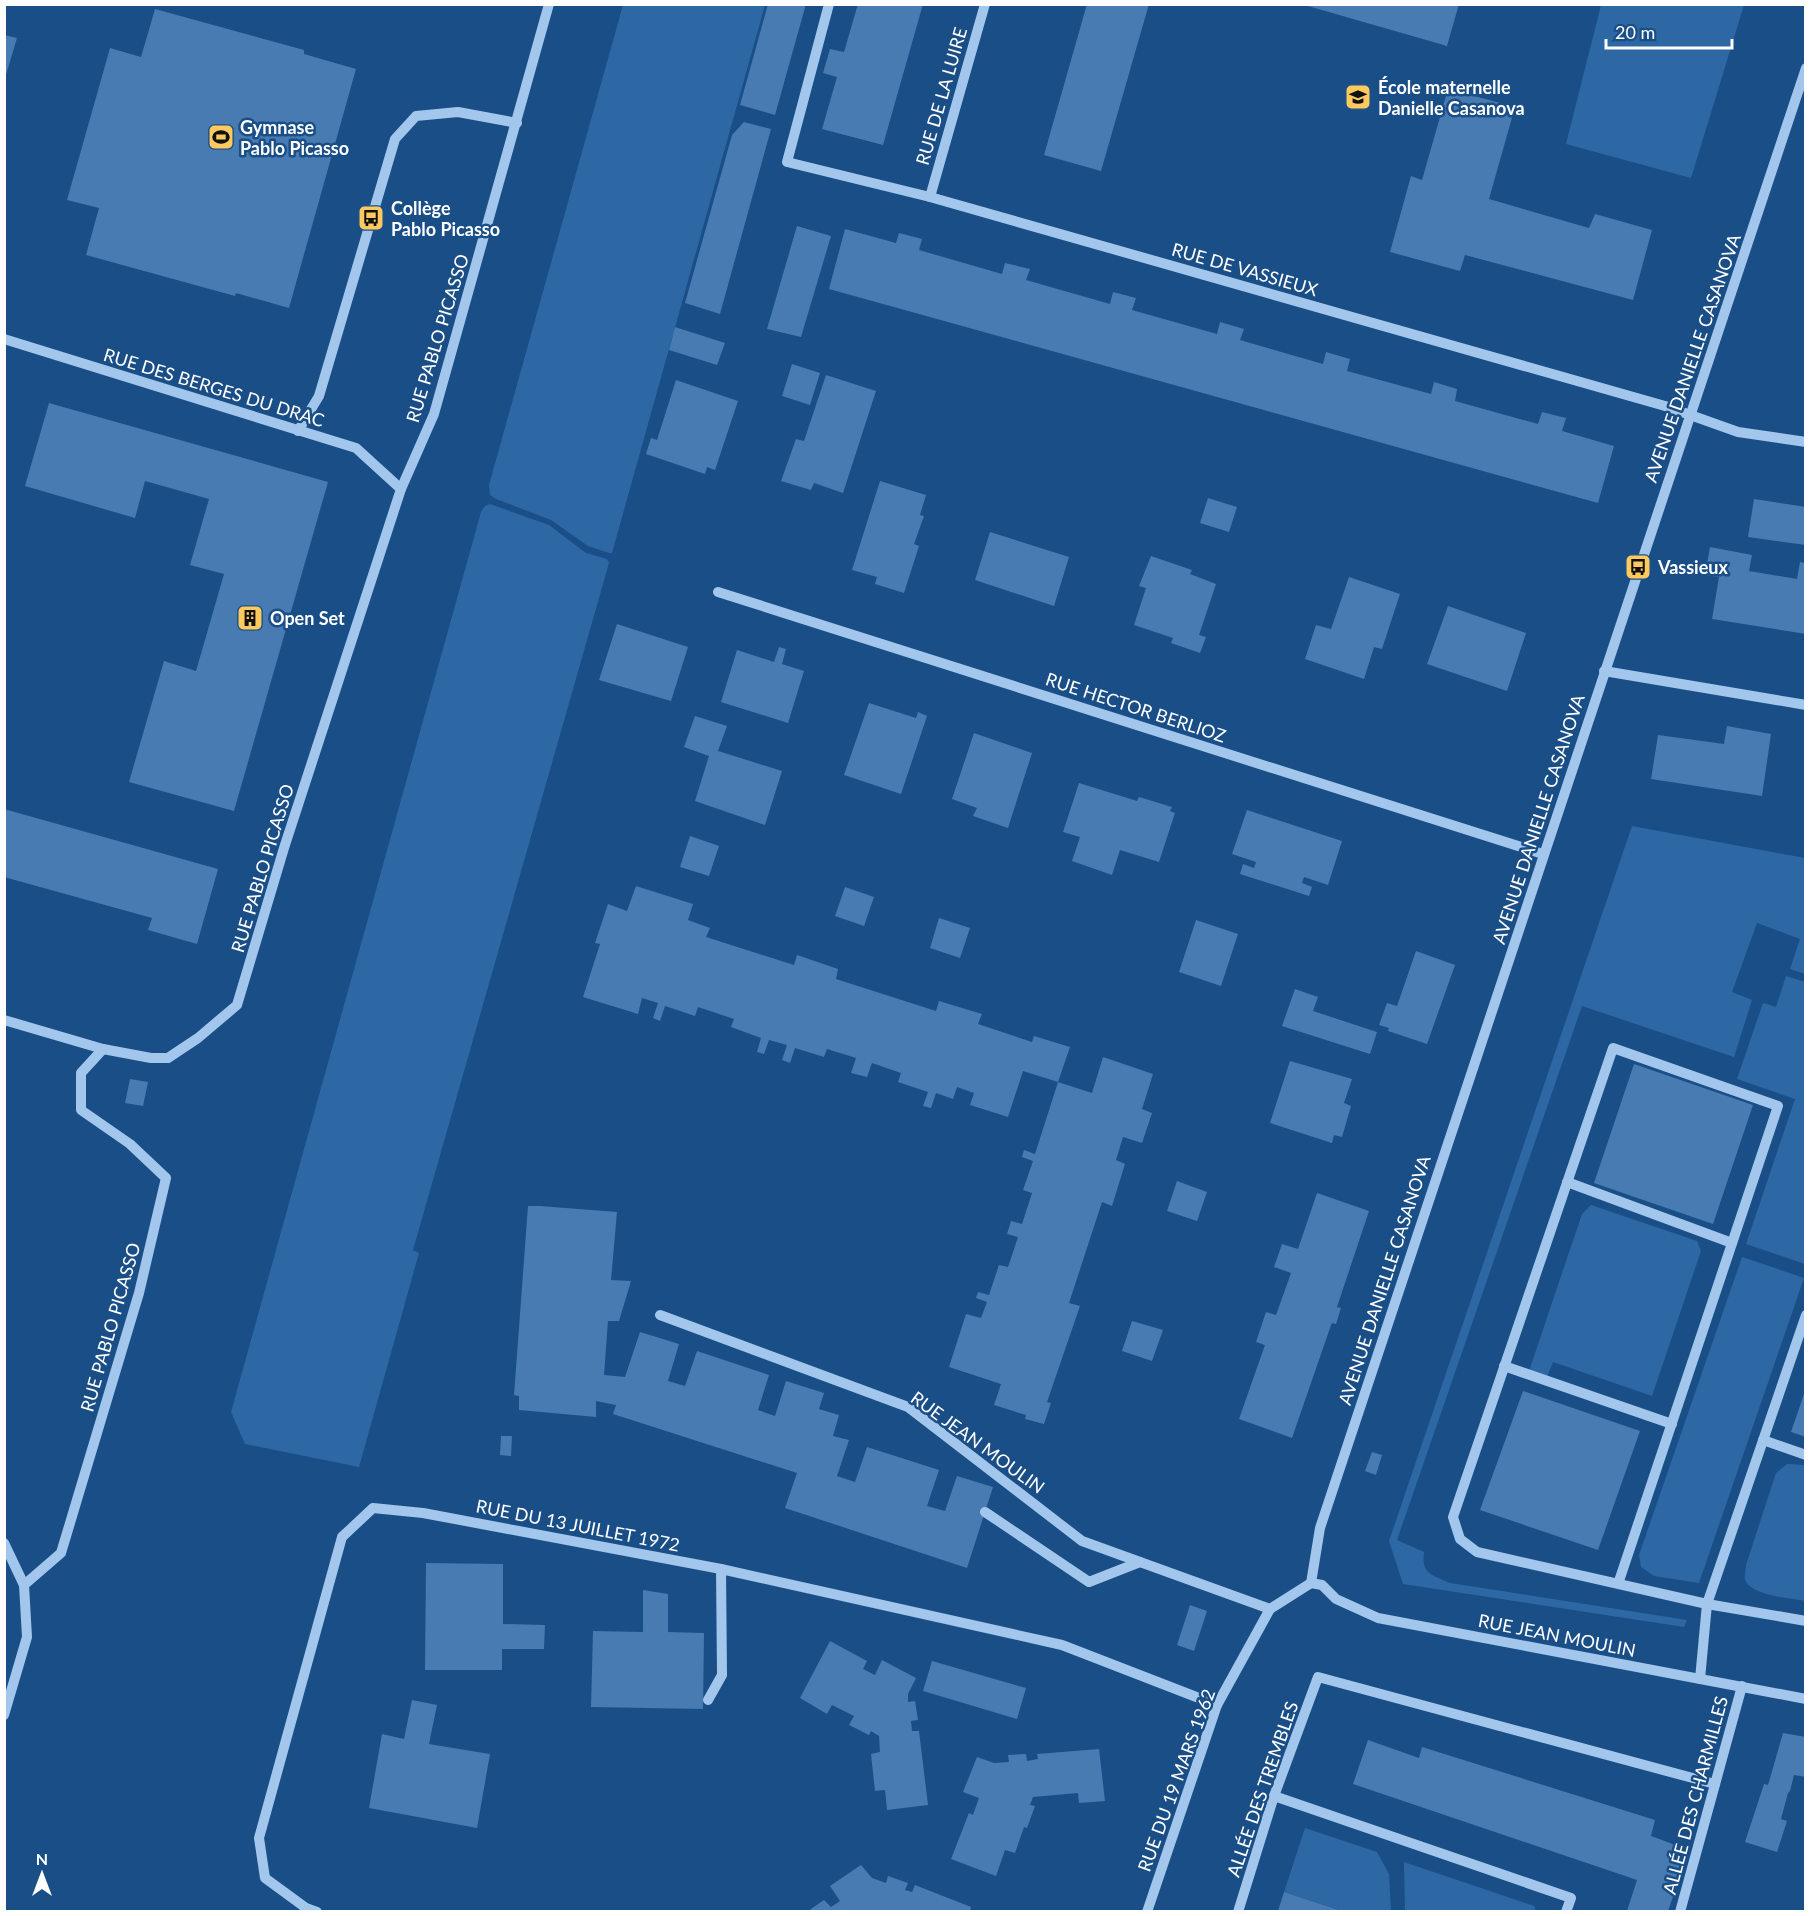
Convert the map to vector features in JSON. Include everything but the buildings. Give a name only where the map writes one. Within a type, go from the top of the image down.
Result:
[{"type":"street","name":"RUE PABLO PICASSO","points":[[24,1585],[61,1553],[139,1293],[166,1178],[130,1144],[81,1110],[81,1073],[102,1049],[151,1058],[168,1058],[198,1038],[237,1005],[400,489],[434,414],[549,4]]},
{"type":"street","name":"RUE DE VASSIEUX","points":[[829,4],[787,162],[930,197],[1644,399],[1738,432],[1806,442]]},
{"type":"street","name":"RUE DE LA LUIRE","points":[[930,197],[984,4]]},
{"type":"street","name":"AVENUE DANIELLE CASANOVA","points":[[1311,1583],[1320,1528],[1656,512],[1691,415],[1806,68]]},
{"type":"street","points":[[298,431],[319,396],[394,139],[416,116],[458,112],[517,123]]},
{"type":"street","name":"RUE DES BERGES DU DRAC","points":[[4,339],[356,448],[400,489]]},
{"type":"street","name":"RUE HECTOR BERLIOZ","points":[[718,592],[1543,854]]},
{"type":"street","points":[[1604,671],[1806,705]]},
{"type":"street","points":[[4,1020],[102,1049]]},
{"type":"street","points":[[1618,1584],[1778,1106],[1613,1048],[1453,1517],[1460,1539],[1478,1552],[1618,1584],[1707,1604],[1806,1621]]},
{"type":"street","points":[[1567,1182],[1732,1243]]},
{"type":"street","name":"RUE JEAN MOULIN","points":[[660,1315],[908,1407],[1082,1541],[1270,1609]]},
{"type":"street","points":[[1700,1679],[1707,1604],[1806,1315]]},
{"type":"street","points":[[1504,1366],[1672,1424]]},
{"type":"street","points":[[1763,1440],[1806,1455]]},
{"type":"street","name":"RUE DU 13 JUILLET 1972","points":[[317,1911],[306,1908],[265,1878],[259,1838],[342,1537],[373,1508],[423,1513],[721,1569],[1062,1645],[1217,1705]]},
{"type":"street","points":[[985,1512],[1089,1582],[1140,1562]]},
{"type":"street","points":[[4,1543],[24,1585],[27,1637],[4,1715]]},
{"type":"street","points":[[708,1700],[722,1675],[721,1569]]},
{"type":"street","name":"RUE DU 19 MARS 1962","points":[[1147,1911],[1217,1705],[1270,1609],[1311,1583]]},
{"type":"street","name":"RUE JEAN MOULIN","points":[[1311,1583],[1322,1585],[1336,1599],[1378,1618],[1806,1698]]},
{"type":"street","name":"ALLÉE DES TREMBLES","points":[[1238,1911],[1274,1796],[1318,1677],[1716,1784]]},
{"type":"street","name":"ALLÉE DES CHARMILLES","points":[[1680,1911],[1742,1686]]},
{"type":"street","points":[[1274,1796],[1571,1898],[1566,1911]]},
{"type":"shaded area","points":[[623,5],[765,5],[612,553],[609,553],[588,546],[551,520],[496,499],[490,495],[489,485]]},
{"type":"shaded area","points":[[1601,5],[1744,5],[1691,178],[1566,144]]},
{"type":"shaded area","points":[[490,504],[549,525],[586,553],[607,559],[609,563],[413,1250],[419,1253],[359,1467],[245,1444],[231,1412],[481,512],[485,506]]},
{"type":"shaded area","points":[[1632,826],[1805,858],[1805,974],[1790,969],[1800,939],[1757,923],[1732,992],[1752,1000],[1734,1057],[1582,1006],[1397,1540],[1424,1552],[1424,1565],[1429,1573],[1450,1583],[1687,1620],[1684,1627],[1403,1584],[1389,1541]]},
{"type":"shaded area","points":[[1786,976],[1805,982],[1805,1264],[1746,1244],[1795,1099],[1737,1079],[1763,1003],[1776,1007]]},
{"type":"shaded area","points":[[1591,1205],[1697,1241],[1701,1251],[1652,1396],[1553,1362],[1547,1377],[1529,1371],[1582,1214]]},
{"type":"shaded area","points":[[1742,1257],[1804,1278],[1699,1583],[1654,1576],[1641,1567],[1639,1555]]},
{"type":"shaded area","points":[[1787,1464],[1805,1465],[1805,1601],[1762,1593],[1748,1585],[1745,1579],[1746,1565],[1776,1473]]},
{"type":"shaded area","points":[[1305,1828],[1377,1852],[1389,1874],[1391,1911],[1343,1911],[1284,1892]]},
{"type":"shaded area","points":[[1404,1862],[1534,1906],[1536,1911],[1405,1911]]},
{"type":"place","name":"École maternelle Danielle Casanova","points":[[1358,97]]},
{"type":"place","name":"Gymnase Pablo Picasso","points":[[221,137]]},
{"type":"place","name":"Collège Pablo Picasso","points":[[371,218]]},
{"type":"place","name":"Vassieux","points":[[1638,567]]},
{"type":"place","name":"Open Set","points":[[250,618]]}]
